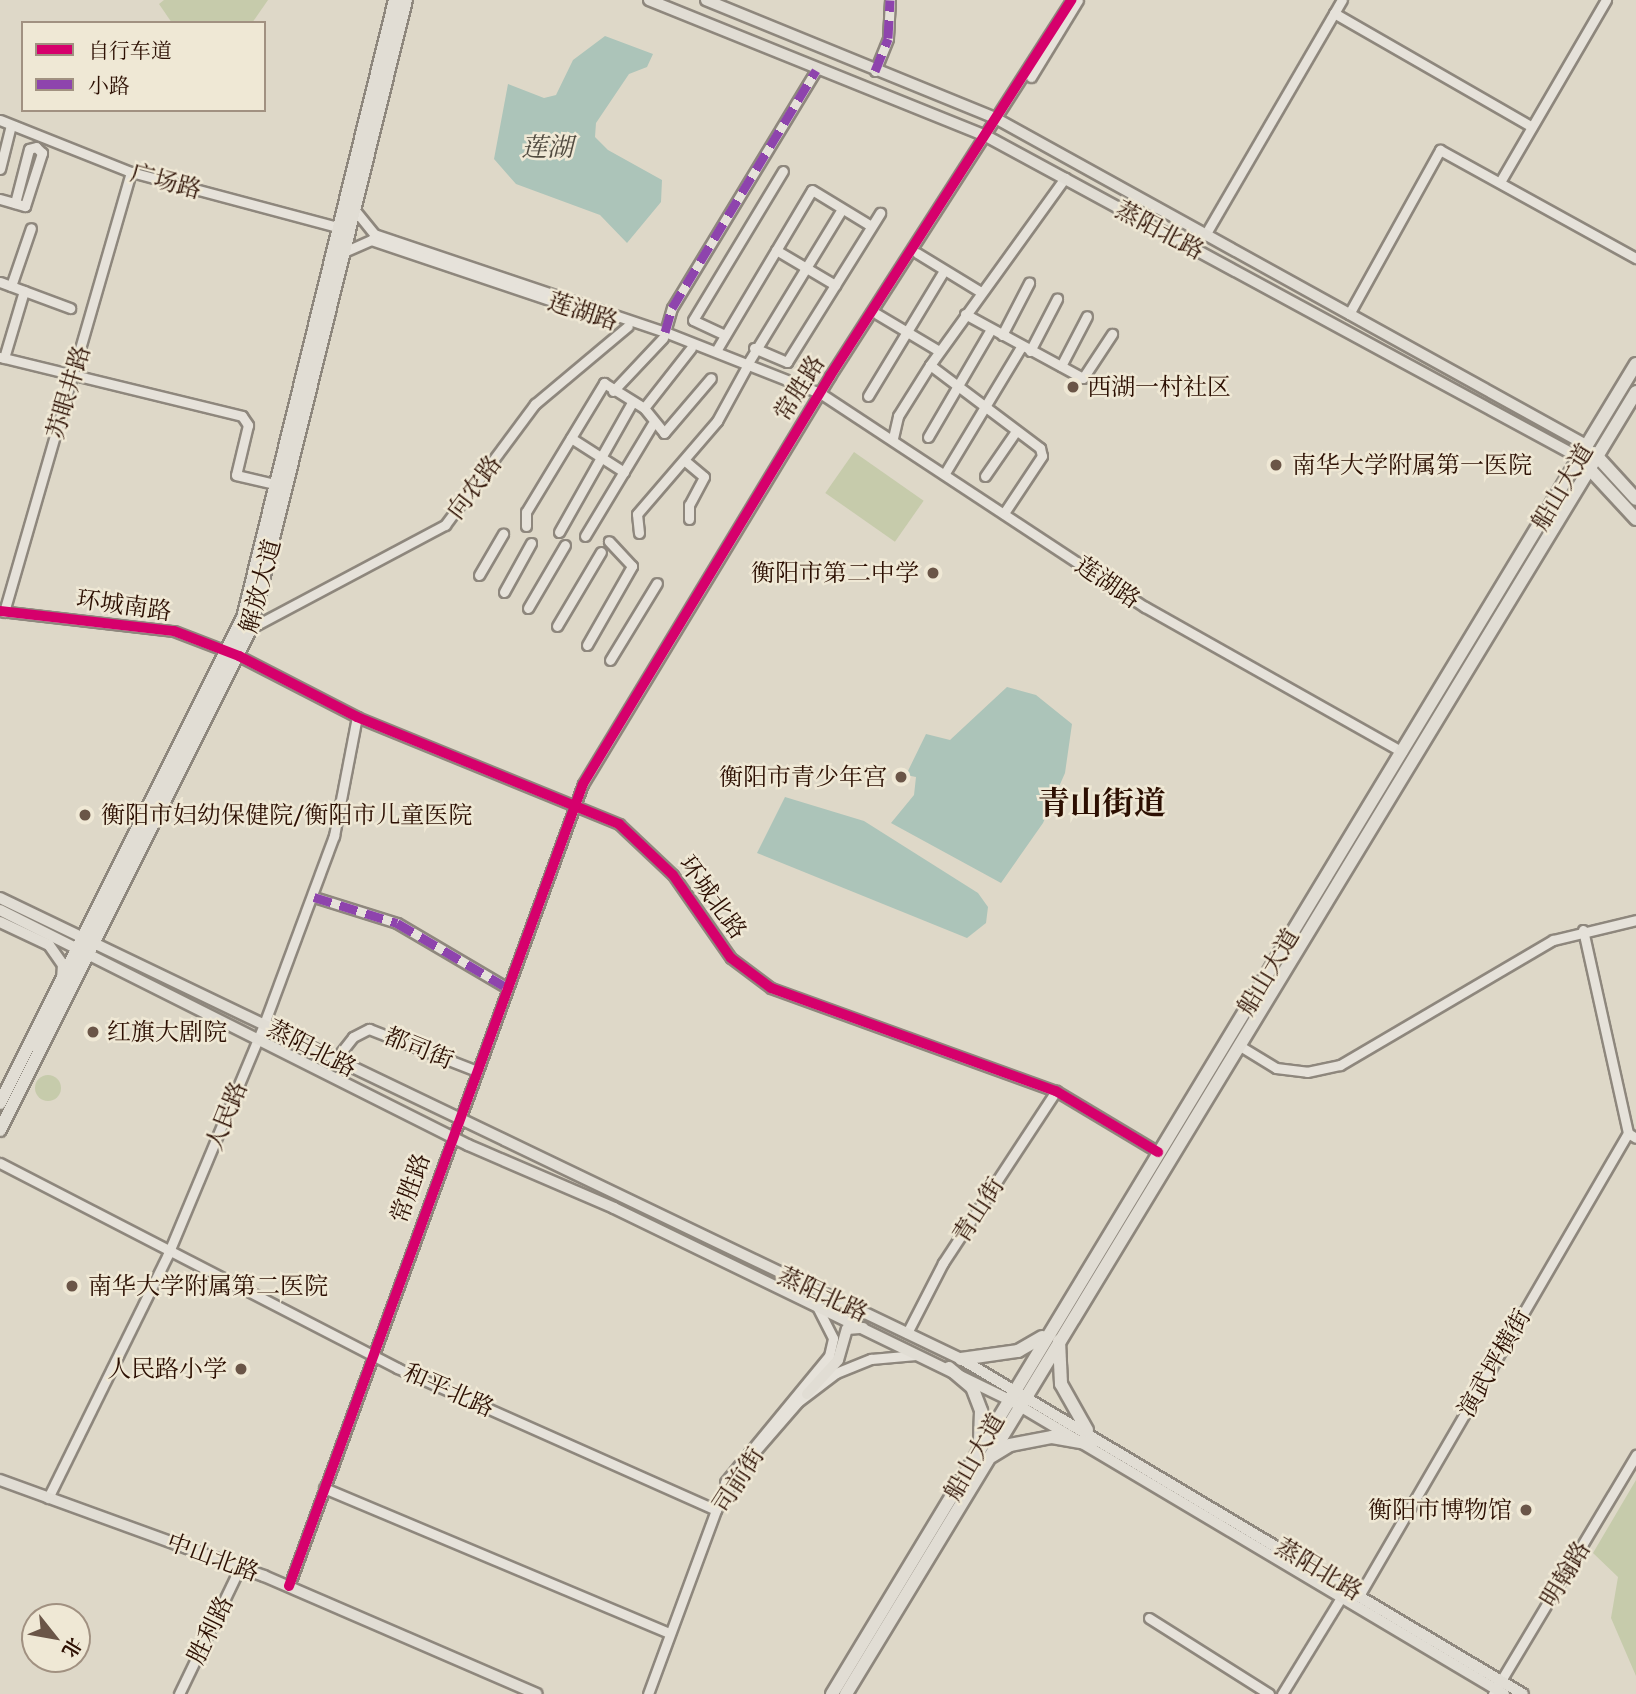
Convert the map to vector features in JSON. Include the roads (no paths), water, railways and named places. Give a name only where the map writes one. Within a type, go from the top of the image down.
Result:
[{"type":"highway","name":"解放大道","points":[[235,654],[274,484],[395,0]]},
{"type":"highway","name":"解放大道","points":[[0,1130],[84,953],[235,654],[251,628],[406,0]]},
{"type":"highway","name":"船山大道","points":[[906,1583],[980,1446],[1045,1335],[1636,365]]},
{"type":"highway","name":"船山大道","points":[[906,1583],[989,1458],[1636,392]]},
{"type":"highway","name":"蒸阳北路","points":[[1588,446],[1636,499]]},
{"type":"highway","name":"蒸阳北路","points":[[1580,458],[1636,519]]},
{"type":"highway","name":"解放大道","points":[[0,1103],[61,983],[84,953]]},
{"type":"highway","points":[[961,1359],[1018,1351],[1045,1335]]},
{"type":"highway","points":[[1059,1341],[1061,1384],[1087,1430]]},
{"type":"highway","points":[[949,1368],[972,1387],[981,1411],[980,1446]]},
{"type":"highway","points":[[989,1458],[1010,1445],[1052,1437],[1090,1444]]},
{"type":"highway","points":[[832,1694],[906,1583]]},
{"type":"highway","points":[[846,1694],[906,1583]]},
{"type":"main road","name":"蒸阳北路","points":[[649,0],[988,138],[1580,458]]},
{"type":"main road","name":"蒸阳北路","points":[[706,0],[1000,120],[1588,446]]},
{"type":"main road","name":"蒸阳北路","points":[[0,898],[264,1024],[456,1121],[961,1359],[1090,1444],[1342,1596],[1500,1689],[1523,1694]]},
{"type":"main road","name":"蒸阳北路","points":[[0,910],[256,1041],[450,1136],[949,1368],[1011,1393]]},
{"type":"main road","points":[[0,922],[49,945],[63,965],[61,983]]},
{"type":"main road","points":[[807,1394],[838,1360],[847,1329],[865,1328]]},
{"type":"main road","name":"蒸阳北路","points":[[1023,1400],[1087,1430],[1360,1594],[1500,1689]]},
{"type":"main road","name":"中山北路","points":[[0,1480],[289,1586],[537,1694]]},
{"type":"street","points":[[876,71],[888,38],[890,0]]},
{"type":"street","name":"常胜路","points":[[1000,120],[1071,0]]},
{"type":"street","name":"常胜路","points":[[289,1586],[474,1070],[574,805],[821,396],[1079,0]]},
{"type":"street","points":[[1205,235],[1342,0]]},
{"type":"street","points":[[1500,182],[1606,0]]},
{"type":"street","points":[[1335,13],[1532,127]]},
{"type":"street","points":[[613,391],[664,335],[672,308],[816,70]]},
{"type":"street","name":"广场路","points":[[4,123],[131,173],[338,227]]},
{"type":"street","points":[[0,169],[4,123]]},
{"type":"street","name":"常胜路","points":[[821,396],[917,253],[988,138]]},
{"type":"street","points":[[0,199],[25,206],[42,153],[36,147],[29,149],[15,203]]},
{"type":"street","points":[[1349,314],[1440,150],[1636,258]]},
{"type":"street","points":[[725,335],[693,320],[783,171]]},
{"type":"street","name":"苏眼井路","points":[[2,612],[131,173]]},
{"type":"street","points":[[893,438],[898,416],[939,351],[1065,178]]},
{"type":"street","points":[[716,351],[812,190],[871,226]]},
{"type":"street","points":[[639,533],[637,514],[717,421],[754,348],[842,208]]},
{"type":"street","name":"莲湖路","points":[[354,209],[374,234],[716,351],[821,396],[893,438],[1145,607],[1402,752]]},
{"type":"street","points":[[754,348],[787,362],[880,213]]},
{"type":"street","points":[[11,286],[30,228]]},
{"type":"street","name":"莲湖路","points":[[343,253],[371,240],[628,326],[664,335],[691,348],[747,365]]},
{"type":"street","points":[[776,250],[835,285]]},
{"type":"street","points":[[917,253],[943,272],[981,292]]},
{"type":"street","points":[[868,396],[943,272]]},
{"type":"street","points":[[0,282],[70,308]]},
{"type":"street","points":[[1002,335],[1029,283]]},
{"type":"street","points":[[24,291],[2,358],[72,377],[242,415],[248,425],[236,475],[274,484]]},
{"type":"street","points":[[945,473],[988,411],[1057,299]]},
{"type":"street","points":[[877,314],[939,351]]},
{"type":"street","points":[[965,314],[1026,349],[1088,376],[1112,334]]},
{"type":"street","points":[[1061,366],[1087,316]]},
{"type":"street","name":"向农路","points":[[251,628],[445,525],[535,404],[628,326]]},
{"type":"street","points":[[928,437],[960,390],[991,329]]},
{"type":"street","points":[[644,408],[691,348]]},
{"type":"street","points":[[930,365],[1016,431],[1042,456],[1004,513]]},
{"type":"street","points":[[526,526],[526,512],[604,383],[631,404],[644,408],[652,425],[664,433],[711,378]]},
{"type":"street","points":[[559,531],[631,404]]},
{"type":"street","points":[[585,536],[652,425]]},
{"type":"street","points":[[985,476],[1016,431]]},
{"type":"street","points":[[571,438],[624,472]]},
{"type":"street","points":[[684,460],[704,477],[689,519]]},
{"type":"street","points":[[479,575],[503,534]]},
{"type":"street","points":[[587,645],[632,566],[609,541]]},
{"type":"street","points":[[504,592],[531,543]]},
{"type":"street","points":[[528,608],[565,545]]},
{"type":"street","points":[[557,626],[601,552]]},
{"type":"street","points":[[610,660],[657,583]]},
{"type":"street","name":"环城南路","points":[[2,612],[160,628],[235,654]]},
{"type":"street","name":"环城北路","points":[[235,654],[357,717],[574,805],[640,840],[731,958],[771,988],[1056,1091],[1158,1152]]},
{"type":"street","name":"人民路","points":[[48,1498],[168,1254],[264,1024],[334,836],[357,717]]},
{"type":"street","points":[[313,897],[397,923],[505,986]]},
{"type":"street","points":[[1240,1046],[1276,1068],[1307,1072],[1340,1065],[1553,940],[1583,930],[1636,920]]},
{"type":"street","points":[[1583,930],[1632,1136]]},
{"type":"street","name":"都司街","points":[[335,1060],[353,1037],[369,1029],[474,1070]]},
{"type":"street","name":"青山街","points":[[907,1333],[943,1263],[1056,1091]]},
{"type":"street","name":"演武坪横街","points":[[1360,1594],[1632,1136]]},
{"type":"street","name":"和平北路","points":[[0,1163],[168,1254],[372,1354],[713,1509]]},
{"type":"street","name":"司前街","points":[[642,1694],[713,1509],[733,1467],[829,1356],[828,1323],[814,1303]]},
{"type":"street","name":"司前街","points":[[713,1509],[739,1470],[807,1394],[850,1366],[920,1354]]},
{"type":"street","name":"明翰路","points":[[1500,1689],[1636,1455]]},
{"type":"street","name":"明翰路","points":[[1500,1689],[1636,1463]]},
{"type":"street","points":[[324,1488],[667,1632]]},
{"type":"street","name":"胜利路","points":[[179,1694],[240,1567]]},
{"type":"street","points":[[1282,1694],[1342,1596]]},
{"type":"street","points":[[1149,1618],[1269,1694]]},
{"type":"street","name":"司前街","points":[[648,1694],[667,1632]]},
{"type":"water","name":"莲湖","points":[[605,36],[653,54],[647,67],[629,74],[596,123],[595,137],[608,150],[662,180],[661,202],[627,243],[600,215],[516,184],[494,159],[508,84],[544,98],[556,95],[573,60]]},
{"type":"water","points":[[1007,687],[1036,695],[1072,724],[1065,773],[1043,823],[1001,883],[891,823],[914,795],[916,777],[906,775],[926,734],[950,740]]},
{"type":"water","points":[[785,797],[864,821],[978,893],[988,907],[986,923],[967,938],[757,853]]},
{"type":"place","name":"西湖一村社区","points":[[1073,387]]},
{"type":"place","name":"南华大学附属第一医院","points":[[1276,465]]},
{"type":"place","name":"衡阳市第二中学","points":[[933,573]]},
{"type":"place","name":"衡阳市青少年宫","points":[[901,777]]},
{"type":"place","name":"衡阳市妇幼保健院/衡阳市儿童医院","points":[[85,815]]},
{"type":"place","name":"红旗大剧院","points":[[93,1032]]},
{"type":"place","name":"南华大学附属第二医院","points":[[72,1286]]},
{"type":"place","name":"人民路小学","points":[[241,1369]]},
{"type":"place","name":"衡阳市博物馆","points":[[1526,1510]]},
{"type":"district","name":"青山街道","points":[[1102,803]]}]
